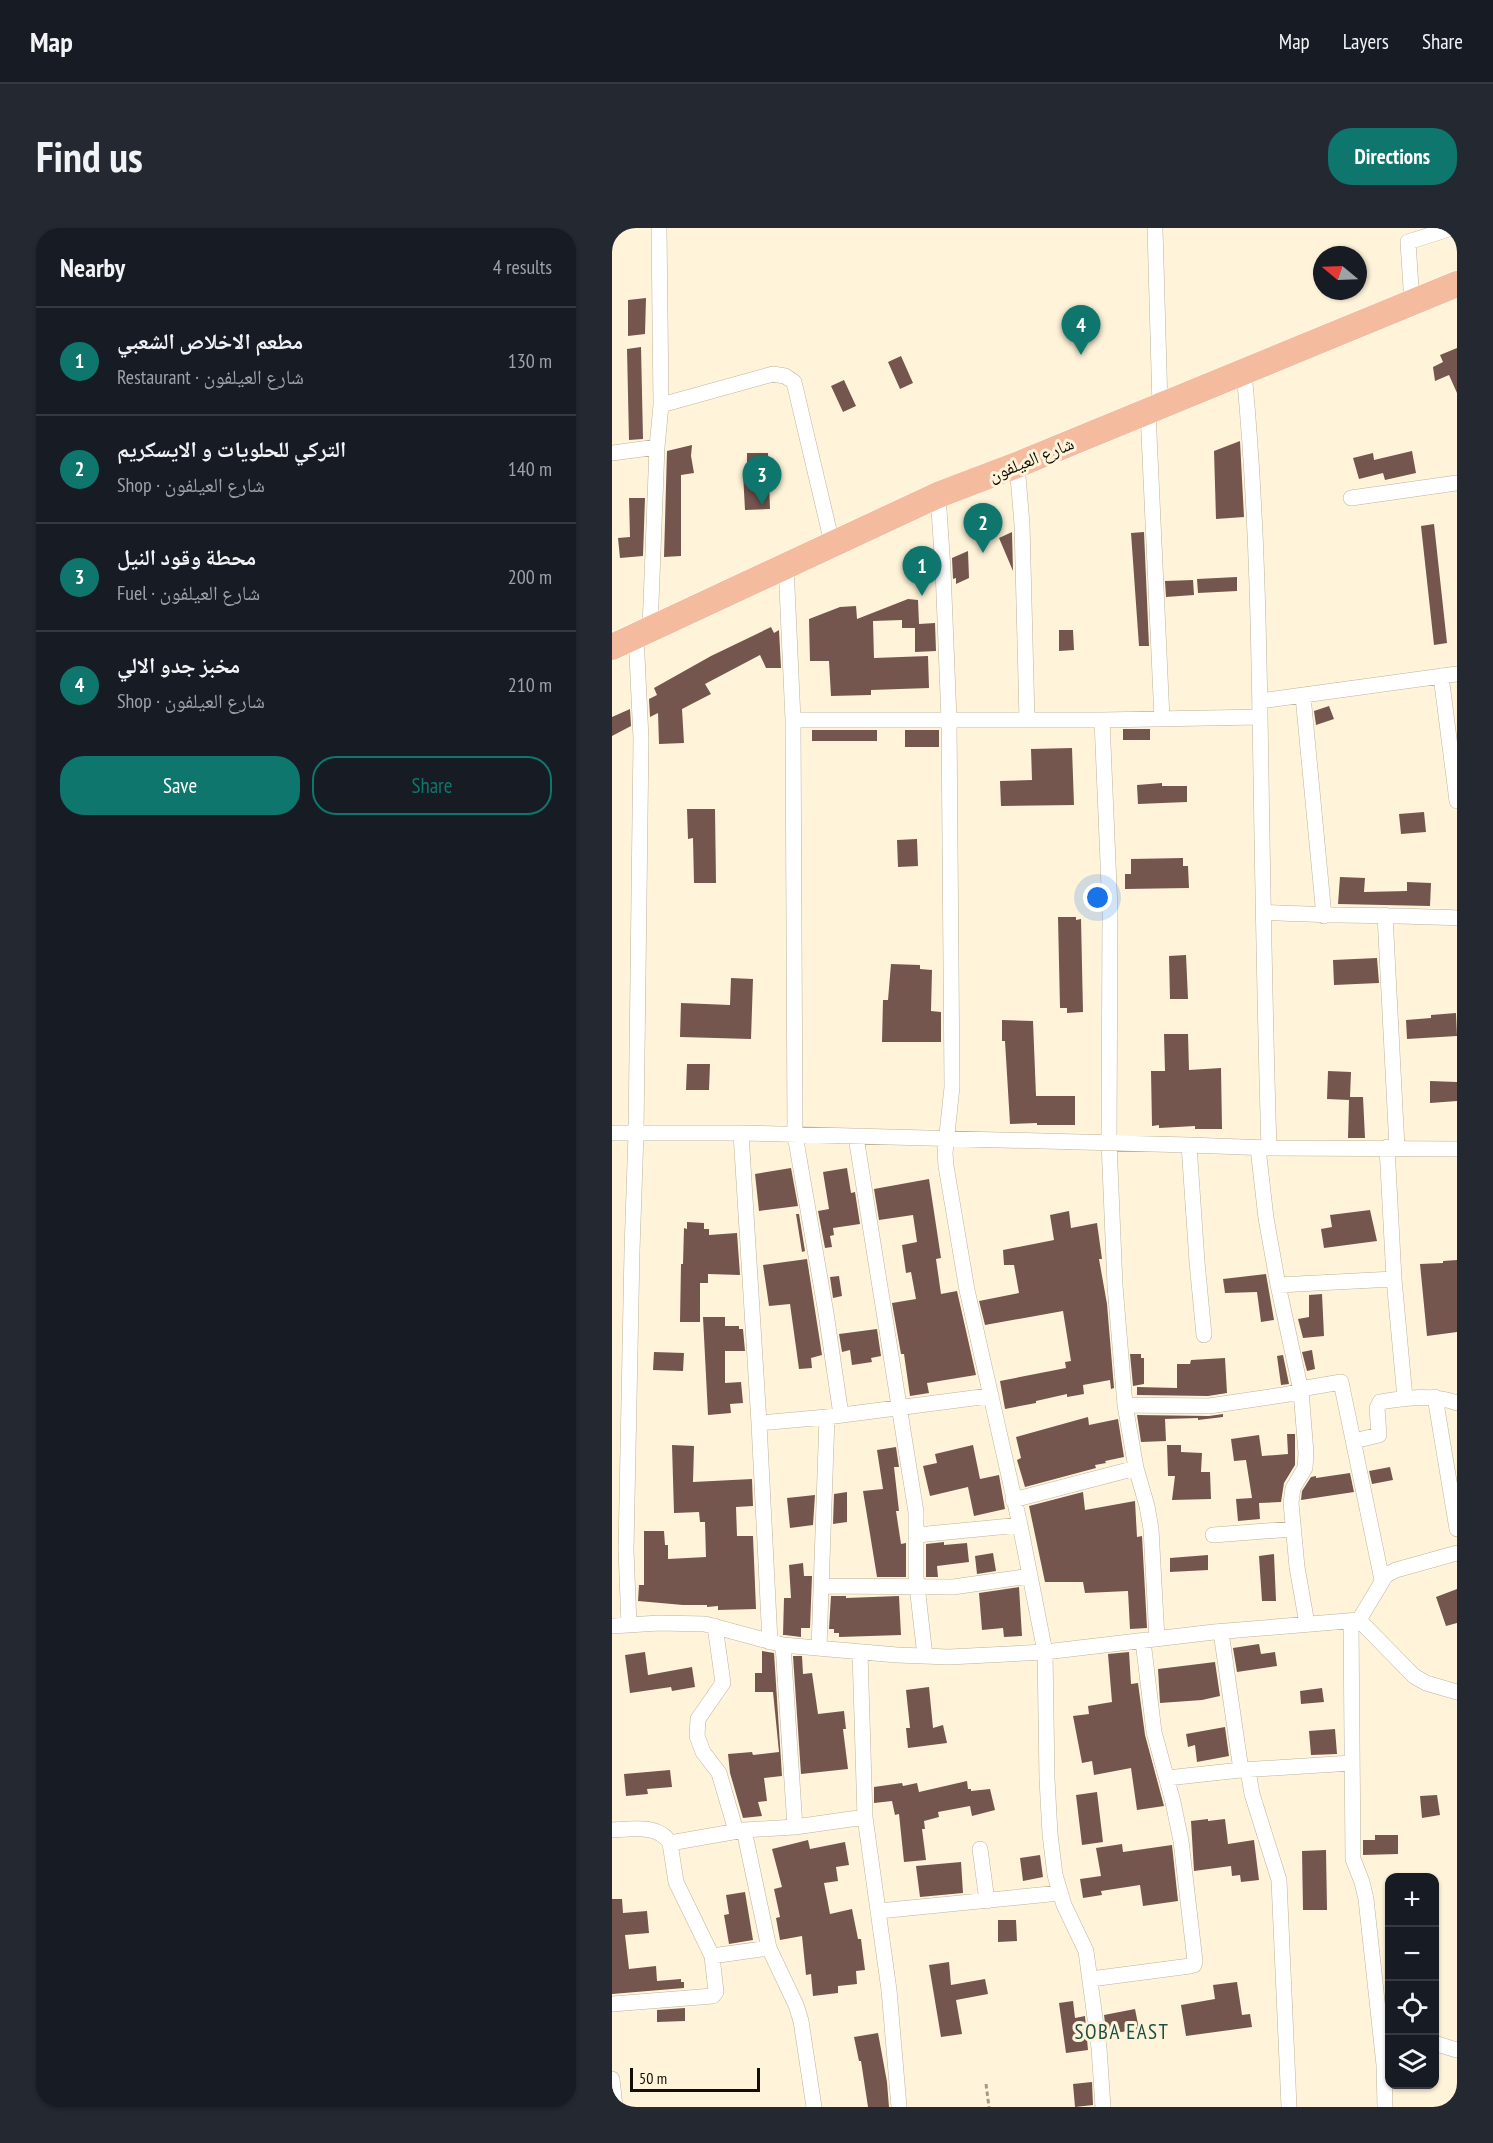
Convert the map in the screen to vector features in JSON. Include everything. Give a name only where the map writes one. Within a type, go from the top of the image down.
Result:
[{"type":"highway","name":"شارع العيلفون","points":[[612,647],[938,495],[1017,465],[1457,284]]},
{"type":"street","points":[[629,1625],[619,1550],[636,1133],[643,632],[661,405],[659,228]]},
{"type":"street","points":[[1155,228],[1154,409],[1162,719]]},
{"type":"street","points":[[1412,303],[1408,242],[1452,228]]},
{"type":"street","points":[[1244,372],[1252,456],[1258,586],[1266,1218],[1301,1391],[1305,1468],[1291,1495],[1292,1529],[1306,1624]]},
{"type":"street","points":[[661,405],[773,374],[785,376],[794,382],[832,543]]},
{"type":"street","points":[[612,453],[657,447]]},
{"type":"street","points":[[1017,465],[1022,524],[1027,720]]},
{"type":"street","points":[[1351,498],[1457,483]]},
{"type":"street","points":[[938,495],[949,720],[952,1087],[945,1153],[967,1290],[989,1396],[1020,1525],[1045,1652],[1048,1810],[1054,1866],[1059,1893],[1086,1951],[1099,2048],[1103,2107]]},
{"type":"street","points":[[786,565],[793,720],[795,1135],[834,1416],[821,1586],[819,1648]]},
{"type":"street","points":[[1260,701],[1449,675],[1457,801]]},
{"type":"street","points":[[1303,696],[1324,916]]},
{"type":"street","points":[[793,720],[1102,720],[1260,717]]},
{"type":"street","points":[[1090,1979],[1194,1965],[1181,1841],[1154,1732],[1150,1640],[1151,1529],[1136,1468],[1125,1405],[1115,1275],[1108,1142],[1110,910],[1102,720]]},
{"type":"street","points":[[1263,912],[1324,916],[1385,915],[1457,918]]},
{"type":"street","points":[[1385,915],[1394,1279],[1406,1398]]},
{"type":"street","points":[[612,1133],[741,1133],[1189,1144],[1264,1148],[1457,1149]]},
{"type":"street","points":[[741,1133],[759,1423],[776,1644],[795,1827]]},
{"type":"street","points":[[856,1137],[916,1512],[916,1569],[926,1656]]},
{"type":"street","points":[[1189,1144],[1204,1335]]},
{"type":"street","points":[[1278,1285],[1394,1279]]},
{"type":"street","points":[[1125,1405],[1209,1406],[1341,1382],[1382,1580]]},
{"type":"street","points":[[759,1423],[989,1396]]},
{"type":"street","points":[[1434,1397],[1457,1529]]},
{"type":"street","points":[[1354,1441],[1379,1436],[1377,1408],[1380,1402],[1434,1397],[1457,1403]]},
{"type":"street","points":[[1013,1500],[1136,1468]]},
{"type":"street","points":[[917,1535],[1020,1525]]},
{"type":"street","points":[[1213,1535],[1292,1529]]},
{"type":"street","points":[[1385,2026],[1366,1899],[1353,1859],[1355,1620],[1382,1580],[1396,1570],[1457,1552]]},
{"type":"street","points":[[821,1586],[963,1586],[1030,1576]]},
{"type":"street","points":[[612,1626],[692,1623],[715,1626],[776,1644],[926,1656],[1045,1652],[1221,1632],[1355,1620],[1414,1676],[1426,1683],[1457,1692]]},
{"type":"street","points":[[715,1626],[723,1683],[699,1719],[697,1736],[703,1752],[718,1773],[740,1831],[769,1948],[801,2020],[814,2107]]},
{"type":"street","points":[[1221,1632],[1245,1770],[1278,1880],[1290,2107]]},
{"type":"street","points":[[860,1652],[865,1817],[889,1990],[899,2107]]},
{"type":"street","points":[[1167,1778],[1353,1763]]},
{"type":"street","points":[[670,1843],[740,1831],[795,1827],[865,1817]]},
{"type":"street","points":[[612,1830],[657,1831],[666,1836],[670,1843],[676,1882],[712,1956],[717,1992],[713,1996],[612,2004]]},
{"type":"street","points":[[980,1849],[987,1900]]},
{"type":"street","points":[[879,1911],[1059,1893]]},
{"type":"street","points":[[712,1956],[769,1948]]},
{"type":"street","points":[[1385,2035],[1385,2107]]},
{"type":"street","points":[[1439,2045],[1457,2050]]},
{"type":"street","points":[[612,2079],[615,2107]]},
{"type":"path","points":[[986,2084],[989,2107]]},
{"type":"building","points":[[646,298],[645,334],[628,336],[628,300]]},
{"type":"building","points":[[641,347],[643,439],[629,440],[627,349]]},
{"type":"building","points":[[1457,348],[1457,393],[1449,375],[1435,381],[1433,367],[1443,362],[1440,355]]},
{"type":"building","points":[[901,356],[913,383],[900,389],[888,362]]},
{"type":"building","points":[[844,380],[856,406],[843,412],[831,386]]},
{"type":"building","points":[[1240,441],[1244,517],[1216,519],[1214,451]]},
{"type":"building","points":[[692,445],[694,473],[681,475],[681,556],[664,557],[667,451]]},
{"type":"building","points":[[1412,451],[1416,473],[1385,480],[1383,473],[1359,479],[1353,458],[1373,453],[1374,460]]},
{"type":"building","points":[[747,453],[768,453],[770,509],[745,510],[743,473],[747,472]]},
{"type":"building","points":[[629,498],[645,498],[643,556],[620,558],[618,538],[630,537]]},
{"type":"building","points":[[1434,524],[1447,643],[1434,645],[1421,526]]},
{"type":"building","points":[[1012,532],[1013,571],[999,538]]},
{"type":"building","points":[[1144,532],[1149,646],[1139,646],[1131,533]]},
{"type":"building","points":[[968,551],[969,578],[956,584],[956,578],[953,579],[952,558]]},
{"type":"building","points":[[1237,577],[1237,591],[1198,593],[1197,579]]},
{"type":"building","points":[[1193,580],[1194,595],[1166,597],[1165,581]]},
{"type":"building","points":[[908,599],[918,600],[919,624],[935,623],[936,651],[915,652],[915,628],[902,628],[902,620],[873,621],[874,658],[928,656],[929,688],[871,690],[871,695],[831,696],[829,661],[810,661],[809,619],[840,607],[856,606],[857,619]]},
{"type":"building","points":[[771,627],[774,633],[779,630],[781,668],[766,668],[760,655],[705,684],[711,694],[682,709],[684,743],[659,744],[658,713],[650,717],[649,699],[657,695],[654,688],[711,656]]},
{"type":"building","points":[[1059,630],[1073,630],[1074,650],[1059,651]]},
{"type":"building","points":[[1329,706],[1334,719],[1316,725],[1314,711]]},
{"type":"building","points":[[630,709],[631,726],[612,736],[612,717]]},
{"type":"building","points":[[1123,729],[1150,729],[1150,740],[1123,740]]},
{"type":"building","points":[[812,730],[877,730],[877,741],[812,741]]},
{"type":"building","points":[[905,730],[939,730],[939,747],[905,747]]},
{"type":"building","points":[[1072,748],[1074,805],[1001,806],[1000,781],[1032,780],[1031,749]]},
{"type":"building","points":[[1162,783],[1162,786],[1187,786],[1187,802],[1138,804],[1137,785]]},
{"type":"building","points":[[687,809],[715,809],[716,883],[694,883],[693,838],[688,839]]},
{"type":"building","points":[[1424,812],[1426,832],[1401,834],[1399,814]]},
{"type":"building","points":[[917,839],[918,866],[898,867],[897,840]]},
{"type":"building","points":[[1183,858],[1183,866],[1188,866],[1189,888],[1125,889],[1125,874],[1131,874],[1131,859]]},
{"type":"building","points":[[1340,877],[1365,878],[1364,892],[1407,891],[1407,882],[1431,883],[1430,906],[1338,904]]},
{"type":"building","points":[[1058,917],[1081,919],[1083,1012],[1067,1013],[1067,1008],[1060,1008]]},
{"type":"building","points":[[1186,955],[1188,999],[1170,999],[1169,956]]},
{"type":"building","points":[[1377,958],[1379,983],[1334,985],[1333,960]]},
{"type":"building","points":[[891,964],[920,965],[920,969],[932,970],[931,1011],[941,1012],[941,1042],[882,1042],[883,1000],[888,1000]]},
{"type":"building","points":[[731,978],[753,979],[751,1039],[680,1037],[681,1003],[730,1005]]},
{"type":"building","points":[[1456,1013],[1457,1036],[1407,1039],[1406,1020]]},
{"type":"building","points":[[1002,1020],[1033,1021],[1036,1096],[1075,1096],[1075,1125],[1010,1124]]},
{"type":"building","points":[[1164,1034],[1188,1034],[1189,1070],[1221,1068],[1222,1129],[1195,1129],[1195,1126],[1159,1128],[1159,1125],[1152,1126],[1151,1071],[1165,1071]]},
{"type":"building","points":[[687,1064],[710,1064],[709,1090],[686,1090]]},
{"type":"building","points":[[1328,1071],[1351,1072],[1350,1097],[1363,1097],[1365,1138],[1348,1138],[1349,1100],[1327,1099]]},
{"type":"building","points":[[1430,1081],[1457,1082],[1457,1101],[1430,1103]]},
{"type":"building","points":[[791,1168],[798,1206],[759,1211],[755,1174]]},
{"type":"building","points":[[847,1168],[851,1193],[855,1192],[860,1224],[833,1228],[834,1235],[830,1236],[832,1247],[825,1248],[818,1211],[829,1209],[823,1172]]},
{"type":"building","points":[[929,1179],[941,1258],[936,1259],[941,1294],[957,1291],[976,1375],[927,1383],[929,1393],[910,1396],[904,1354],[901,1354],[892,1303],[916,1299],[911,1272],[906,1273],[902,1245],[917,1242],[913,1215],[879,1220],[874,1189]]},
{"type":"building","points":[[1370,1210],[1377,1241],[1324,1248],[1321,1229],[1332,1227],[1330,1215]]},
{"type":"building","points":[[1069,1211],[1071,1228],[1097,1223],[1114,1388],[1111,1389],[1110,1380],[1083,1385],[1084,1394],[1067,1397],[1067,1394],[1005,1409],[1000,1381],[1066,1368],[1065,1362],[1071,1361],[1063,1311],[985,1325],[979,1301],[1019,1293],[1014,1265],[1004,1265],[1003,1250],[1054,1240],[1050,1215]]},
{"type":"building","points":[[796,1214],[799,1214],[805,1251],[802,1252]]},
{"type":"building","points":[[687,1222],[704,1223],[704,1229],[709,1229],[709,1235],[737,1233],[740,1275],[708,1274],[708,1283],[700,1283],[700,1322],[680,1322],[681,1264],[683,1264],[684,1228],[687,1229]]},
{"type":"building","points":[[807,1259],[822,1355],[811,1358],[812,1368],[799,1369],[790,1304],[769,1306],[763,1265]]},
{"type":"building","points":[[1457,1260],[1457,1332],[1427,1336],[1420,1264]]},
{"type":"building","points":[[1266,1274],[1274,1320],[1261,1322],[1257,1292],[1225,1293],[1223,1279]]},
{"type":"building","points":[[839,1276],[842,1296],[833,1298],[830,1277]]},
{"type":"building","points":[[1322,1294],[1324,1336],[1303,1338],[1298,1319],[1309,1317],[1309,1295]]},
{"type":"building","points":[[703,1317],[725,1317],[725,1326],[739,1326],[739,1329],[743,1329],[745,1351],[725,1351],[725,1383],[741,1382],[743,1403],[730,1404],[731,1413],[708,1415]]},
{"type":"building","points":[[877,1329],[881,1356],[871,1358],[872,1362],[852,1365],[850,1350],[842,1352],[839,1334]]},
{"type":"building","points":[[1312,1350],[1315,1369],[1307,1371],[1302,1352]]},
{"type":"building","points":[[654,1352],[684,1353],[683,1371],[653,1370]]},
{"type":"building","points":[[1130,1354],[1141,1354],[1141,1358],[1144,1358],[1144,1384],[1133,1386]]},
{"type":"building","points":[[1283,1355],[1289,1384],[1281,1385],[1277,1356]]},
{"type":"building","points":[[1225,1358],[1227,1393],[1208,1396],[1137,1395],[1137,1387],[1177,1388],[1177,1364],[1190,1364],[1191,1360]]},
{"type":"building","points":[[1223,1414],[1223,1417],[1198,1420],[1198,1418],[1165,1419],[1166,1441],[1141,1442],[1137,1415],[1209,1416]]},
{"type":"building","points":[[1088,1417],[1089,1425],[1118,1419],[1124,1457],[1105,1461],[1106,1463],[1095,1465],[1096,1468],[1025,1487],[1017,1460],[1021,1458],[1016,1437]]},
{"type":"building","points":[[1287,1434],[1295,1434],[1295,1465],[1284,1483],[1281,1502],[1259,1503],[1260,1519],[1238,1521],[1236,1499],[1252,1498],[1246,1460],[1234,1461],[1231,1439],[1259,1435],[1262,1456],[1288,1454]]},
{"type":"building","points":[[672,1445],[694,1446],[693,1482],[752,1479],[753,1506],[736,1507],[737,1536],[753,1536],[756,1609],[718,1610],[718,1606],[638,1601],[639,1585],[644,1585],[644,1531],[664,1531],[665,1545],[668,1545],[668,1559],[706,1557],[705,1522],[700,1522],[699,1512],[674,1513]]},
{"type":"building","points":[[973,1445],[980,1479],[999,1475],[1005,1509],[974,1516],[968,1487],[930,1496],[923,1466],[937,1463],[935,1454]]},
{"type":"building","points":[[1167,1445],[1181,1445],[1181,1452],[1202,1453],[1201,1472],[1210,1472],[1211,1499],[1172,1500],[1175,1476],[1168,1476]]},
{"type":"building","points":[[896,1447],[899,1467],[894,1467],[899,1511],[896,1511],[901,1544],[906,1543],[906,1577],[877,1577],[863,1491],[883,1489],[877,1450]]},
{"type":"building","points":[[1390,1467],[1393,1480],[1372,1484],[1369,1471]]},
{"type":"building","points":[[1350,1473],[1354,1492],[1301,1500],[1302,1491],[1311,1477]]},
{"type":"building","points":[[847,1492],[847,1522],[833,1524],[834,1494]]},
{"type":"building","points":[[1083,1492],[1085,1510],[1135,1501],[1137,1537],[1142,1536],[1147,1628],[1130,1629],[1128,1591],[1085,1593],[1083,1582],[1045,1582],[1029,1506]]},
{"type":"building","points":[[815,1495],[813,1525],[790,1528],[787,1498]]},
{"type":"building","points":[[944,1542],[944,1545],[967,1543],[969,1562],[937,1566],[938,1577],[926,1577],[926,1544]]},
{"type":"building","points":[[993,1553],[996,1571],[977,1574],[975,1556]]},
{"type":"building","points":[[1274,1554],[1276,1601],[1262,1601],[1259,1556]]},
{"type":"building","points":[[1208,1555],[1208,1570],[1170,1572],[1170,1558]]},
{"type":"building","points":[[803,1563],[804,1576],[812,1576],[810,1628],[801,1628],[801,1637],[783,1635],[784,1598],[791,1598],[789,1565]]},
{"type":"building","points":[[1019,1587],[1022,1636],[1004,1637],[1003,1628],[982,1630],[979,1593]]},
{"type":"building","points":[[1457,1589],[1457,1623],[1446,1626],[1436,1597]]},
{"type":"building","points":[[831,1596],[846,1596],[846,1598],[899,1596],[901,1635],[839,1637],[839,1633],[834,1633],[834,1629],[829,1629]]},
{"type":"building","points":[[1259,1644],[1261,1654],[1275,1652],[1277,1666],[1237,1672],[1233,1648]]},
{"type":"building","points":[[762,1651],[774,1653],[782,1776],[764,1778],[767,1801],[758,1802],[762,1816],[743,1818],[730,1773],[728,1754],[752,1752],[753,1755],[779,1752],[773,1692],[755,1692],[755,1673],[762,1673]]},
{"type":"building","points":[[645,1652],[648,1675],[692,1667],[695,1687],[672,1691],[671,1687],[630,1693],[625,1655]]},
{"type":"building","points":[[1129,1652],[1131,1684],[1138,1683],[1145,1735],[1164,1806],[1137,1810],[1131,1768],[1094,1775],[1092,1761],[1082,1763],[1073,1716],[1089,1714],[1088,1706],[1112,1702],[1108,1654]]},
{"type":"building","points":[[793,1656],[802,1656],[803,1674],[812,1673],[818,1714],[844,1711],[846,1729],[843,1729],[848,1769],[801,1774]]},
{"type":"building","points":[[1215,1662],[1220,1696],[1202,1700],[1160,1703],[1158,1669]]},
{"type":"building","points":[[929,1687],[933,1728],[943,1725],[947,1743],[908,1748],[906,1728],[910,1728],[906,1690]]},
{"type":"building","points":[[1322,1688],[1324,1702],[1301,1704],[1300,1691]]},
{"type":"building","points":[[1225,1727],[1229,1756],[1197,1762],[1195,1745],[1188,1747],[1186,1734]]},
{"type":"building","points":[[1335,1729],[1337,1754],[1311,1755],[1309,1731]]},
{"type":"building","points":[[670,1770],[672,1787],[647,1789],[648,1794],[626,1796],[624,1774]]},
{"type":"building","points":[[967,1781],[968,1789],[971,1791],[990,1789],[995,1810],[972,1816],[970,1806],[938,1812],[939,1817],[924,1821],[925,1829],[922,1829],[926,1860],[904,1862],[899,1814],[895,1815],[892,1801],[874,1803],[874,1787],[917,1783],[919,1792]]},
{"type":"building","points":[[1097,1792],[1103,1842],[1082,1845],[1076,1795]]},
{"type":"building","points":[[1437,1795],[1440,1815],[1422,1818],[1420,1796]]},
{"type":"building","points":[[1208,1819],[1208,1821],[1225,1819],[1228,1844],[1254,1840],[1259,1880],[1241,1882],[1240,1875],[1232,1876],[1231,1866],[1194,1871],[1191,1821]]},
{"type":"building","points":[[1375,1835],[1398,1835],[1398,1854],[1363,1855],[1363,1840],[1375,1840]]},
{"type":"building","points":[[808,1840],[810,1849],[845,1842],[849,1865],[836,1867],[838,1881],[824,1883],[830,1914],[852,1909],[858,1939],[861,1939],[865,1970],[856,1971],[857,1984],[838,1986],[838,1993],[813,1996],[811,1974],[806,1975],[802,1936],[780,1940],[776,1918],[780,1917],[774,1889],[782,1887],[772,1849]]},
{"type":"building","points":[[1122,1844],[1123,1852],[1172,1845],[1178,1901],[1143,1906],[1140,1885],[1101,1891],[1102,1895],[1083,1898],[1080,1879],[1101,1876],[1096,1848]]},
{"type":"building","points":[[1326,1850],[1327,1910],[1303,1910],[1302,1851]]},
{"type":"building","points":[[1040,1855],[1043,1877],[1023,1881],[1020,1858]]},
{"type":"building","points":[[961,1862],[963,1893],[920,1897],[916,1866]]},
{"type":"building","points":[[745,1892],[753,1940],[729,1944],[724,1915],[729,1914],[726,1895]]},
{"type":"building","points":[[612,1899],[622,1899],[623,1913],[647,1911],[649,1933],[625,1935],[629,1969],[656,1966],[657,1981],[681,1979],[681,1982],[684,1982],[684,1988],[612,1994]]},
{"type":"building","points":[[998,1920],[1016,1920],[1017,1941],[998,1942]]},
{"type":"building","points":[[949,1962],[951,1985],[985,1979],[988,1994],[956,2000],[962,2034],[941,2037],[929,1965]]},
{"type":"building","points":[[1237,1982],[1242,2015],[1250,2014],[1252,2027],[1186,2036],[1181,2005],[1215,1999],[1213,1985]]},
{"type":"building","points":[[1073,2001],[1075,2018],[1085,2016],[1088,2050],[1066,2053],[1059,2003]]},
{"type":"building","points":[[685,2008],[685,2021],[657,2022],[657,2010]]},
{"type":"building","points":[[1135,2009],[1139,2029],[1116,2033],[1115,2029],[1106,2030],[1104,2015]]},
{"type":"building","points":[[878,2033],[889,2107],[868,2107],[861,2061],[859,2061],[854,2037]]},
{"type":"building","points":[[1092,2082],[1093,2105],[1075,2107],[1073,2084]]},
{"type":"place","name":"مخبز جدو الالي","points":[[1081,355]]},
{"type":"place","name":"محطة وقود النيل","points":[[762,505]]},
{"type":"place","name":"التركي للحلويات و الايسكريم","points":[[983,553]]},
{"type":"place","name":"مطعم الاخلاص الشعبي","points":[[922,596]]},
{"type":"district","name":"SOBA EAST","points":[[1122,2031]]}]
